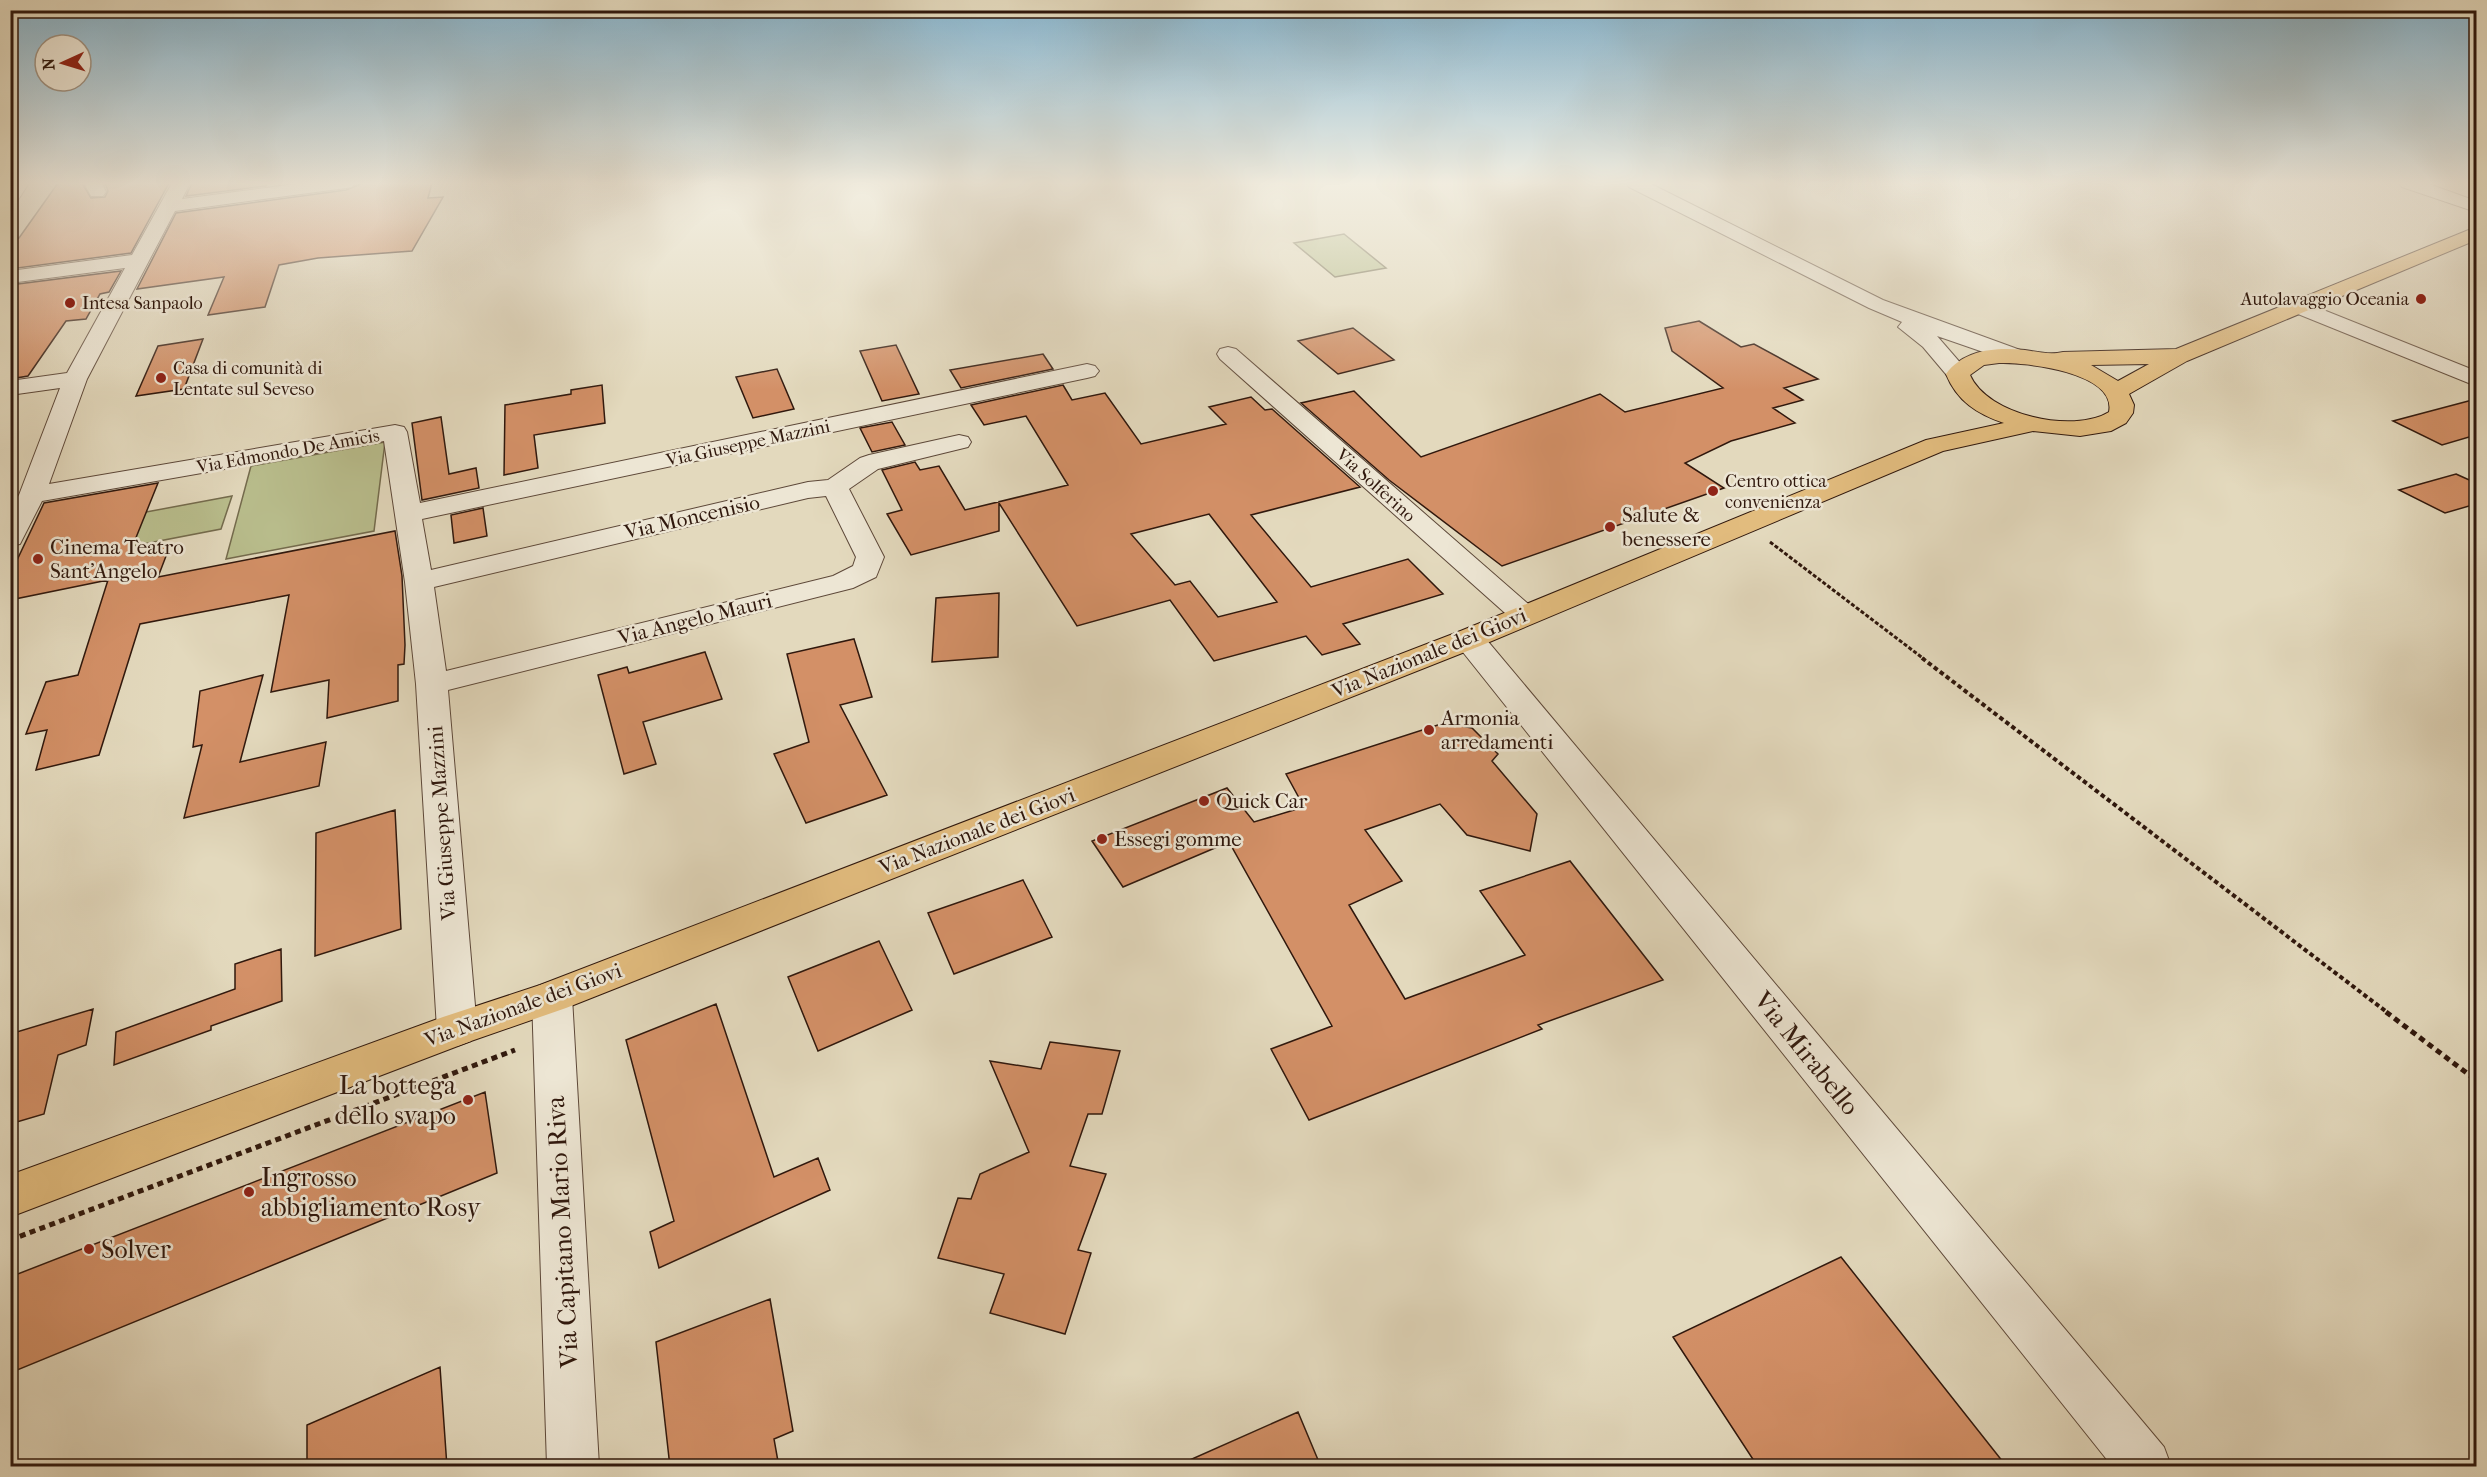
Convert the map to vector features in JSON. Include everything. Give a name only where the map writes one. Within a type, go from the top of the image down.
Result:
[{"type":"main road","points":[[2115,392],[2179,356],[2431,252]]},
{"type":"main road","points":[[1935,445],[1956,398],[1965,365],[1977,359],[2015,356],[2043,360],[2089,374],[2115,392],[2121,401],[2122,410],[2117,418],[2106,424],[2071,428],[2032,424],[1956,398]]},
{"type":"main road","points":[[2043,360],[2179,356]]},
{"type":"main road","name":"Via Nazionale dei Giovi","points":[[10,1196],[457,1029],[552,998],[1468,639],[1935,445],[2032,424]]},
{"type":"street","points":[[10,538],[32,495],[75,379],[143,252]]},
{"type":"street","points":[[1772,252],[1876,304],[2015,356]]},
{"type":"street","points":[[10,277],[138,260]]},
{"type":"street","points":[[1876,304],[1931,342],[1956,398]]},
{"type":"street","points":[[2301,307],[2476,379]]},
{"type":"street","name":"Via Solferino","points":[[1228,354],[1524,615]]},
{"type":"street","name":"Via Giuseppe Mazzini","points":[[408,514],[1087,371]]},
{"type":"street","points":[[10,388],[75,379]]},
{"type":"street","name":"Via Edmondo De Amicis","points":[[32,495],[395,432],[419,582]]},
{"type":"street","name":"Via Moncenisio","points":[[419,582],[808,490],[834,487],[869,463],[959,442]]},
{"type":"street","name":"Via Angelo Mauri","points":[[432,684],[843,582],[866,571],[870,557],[834,487]]},
{"type":"street","name":"Via Giuseppe Mazzini","points":[[419,582],[432,684],[457,1029]]},
{"type":"street","name":"Via Mirabello","points":[[1468,639],[2145,1467]]},
{"type":"street","name":"Via Capitano Mario Riva","points":[[552,998],[573,1467]]},
{"type":"path","points":[[1746,523],[2476,1080]]},
{"type":"green space","points":[[1305,252],[1366,252],[1386,268],[1335,277]]},
{"type":"green space","points":[[385,442],[374,531],[226,559],[251,466]]},
{"type":"green space","points":[[232,496],[221,529],[102,552],[114,518]]},
{"type":"building","points":[[10,252],[132,252],[131,253],[10,269]]},
{"type":"building","points":[[156,252],[400,252],[318,258],[279,265],[265,307],[208,315],[224,277],[137,289]]},
{"type":"building","points":[[121,271],[109,292],[100,294],[86,319],[66,321],[28,376],[10,379],[10,285]]},
{"type":"building","points":[[1699,321],[1741,347],[1754,344],[1818,379],[1784,388],[1803,400],[1773,408],[1795,423],[1731,441],[1685,463],[1724,488],[1502,566],[1389,480],[1301,403],[1354,391],[1421,457],[1600,394],[1625,412],[1723,388],[1672,351],[1665,328]]},
{"type":"building","points":[[1353,328],[1394,360],[1338,374],[1298,341]]},
{"type":"building","points":[[203,339],[184,389],[136,396],[158,346]]},
{"type":"building","points":[[896,345],[919,394],[882,401],[860,351]]},
{"type":"building","points":[[1043,354],[1053,369],[961,388],[950,370]]},
{"type":"building","points":[[777,369],[794,409],[753,418],[736,377]]},
{"type":"building","points":[[602,385],[605,423],[534,435],[538,468],[504,475],[505,405],[571,394],[571,390]]},
{"type":"building","points":[[1063,385],[1072,400],[1105,393],[1141,444],[1226,424],[1209,407],[1251,397],[1265,410],[1272,409],[1360,487],[1251,515],[1311,587],[1408,559],[1443,594],[1343,624],[1360,644],[1322,655],[1306,636],[1214,661],[1170,600],[1077,626],[999,503],[999,531],[911,555],[887,514],[902,510],[882,470],[915,462],[920,470],[939,466],[965,510],[1068,485],[1026,416],[984,425],[971,405]],"holes":[[[1209,514],[1277,602],[1218,617],[1190,581],[1175,585],[1131,534]]]},
{"type":"building","points":[[2476,399],[2476,435],[2442,445],[2393,421]]},
{"type":"building","points":[[441,417],[449,474],[476,468],[479,488],[422,500],[412,423]]},
{"type":"building","points":[[892,422],[905,445],[872,452],[860,428]]},
{"type":"building","points":[[2456,474],[2476,483],[2476,504],[2445,513],[2399,490]]},
{"type":"building","points":[[158,483],[131,550],[171,543],[158,577],[395,531],[402,576],[405,645],[404,664],[398,665],[398,701],[327,718],[329,680],[271,692],[289,595],[140,624],[99,755],[36,770],[47,730],[26,734],[46,682],[78,675],[108,580],[10,600],[10,575],[44,503]]},
{"type":"building","points":[[483,508],[487,536],[454,543],[451,515]]},
{"type":"building","points":[[999,593],[998,657],[932,662],[936,598]]},
{"type":"building","points":[[854,639],[872,697],[840,705],[887,795],[806,823],[774,754],[809,742],[787,654]]},
{"type":"building","points":[[705,652],[722,699],[643,722],[656,764],[624,774],[598,675],[627,667],[629,673]]},
{"type":"building","points":[[263,675],[240,762],[326,742],[319,786],[184,818],[202,745],[193,747],[200,691]]},
{"type":"building","points":[[1444,723],[1472,728],[1498,754],[1492,761],[1537,814],[1530,851],[1467,835],[1440,804],[1365,830],[1402,881],[1349,905],[1405,999],[1525,955],[1480,891],[1570,861],[1663,980],[1538,1025],[1542,1029],[1309,1120],[1271,1049],[1332,1026],[1229,842],[1123,887],[1092,841],[1227,788],[1254,822],[1304,807],[1286,774]]},
{"type":"building","points":[[395,810],[401,929],[315,956],[316,833]]},
{"type":"building","points":[[1023,880],[1052,937],[954,974],[928,913]]},
{"type":"building","points":[[879,941],[912,1010],[818,1051],[788,977]]},
{"type":"building","points":[[281,949],[282,1001],[211,1026],[211,1030],[114,1065],[116,1032],[235,989],[235,964]]},
{"type":"building","points":[[716,1004],[774,1177],[818,1158],[830,1190],[659,1268],[650,1232],[674,1221],[626,1040]]},
{"type":"building","points":[[93,1009],[86,1045],[58,1055],[44,1114],[10,1124],[10,1034]]},
{"type":"building","points":[[1050,1042],[1120,1051],[1102,1114],[1088,1114],[1070,1166],[1106,1174],[1078,1250],[1091,1253],[1065,1334],[990,1313],[1004,1274],[938,1258],[958,1198],[971,1199],[980,1174],[1029,1152],[990,1061],[1041,1069]]},
{"type":"building","points":[[485,1092],[497,1173],[10,1373],[10,1277]]},
{"type":"building","points":[[1841,1257],[2007,1467],[1758,1467],[1673,1337]]},
{"type":"building","points":[[770,1299],[793,1431],[774,1439],[779,1467],[670,1467],[656,1342]]},
{"type":"building","points":[[440,1367],[447,1467],[307,1467],[307,1425]]},
{"type":"building","points":[[1298,1412],[1321,1467],[1174,1467]]},
{"type":"place","name":"Autolavaggio Oceania","points":[[2421,299]]},
{"type":"place","name":"Intesa Sanpaolo","points":[[70,303]]},
{"type":"place","name":"Casa di comunità di Lentate sul Seveso","points":[[161,378]]},
{"type":"place","name":"Centro ottica convenienza","points":[[1713,491]]},
{"type":"place","name":"Salute & benessere","points":[[1610,527]]},
{"type":"place","name":"Cinema Teatro Sant'Angelo","points":[[38,559]]},
{"type":"place","name":"Armonia arredamenti","points":[[1429,730]]},
{"type":"place","name":"Quick Car","points":[[1204,801]]},
{"type":"place","name":"Essegi gomme","points":[[1102,839]]},
{"type":"place","name":"La bottega dello svapo","points":[[468,1100]]},
{"type":"place","name":"Ingrosso abbigliamento Rosy","points":[[249,1192]]},
{"type":"place","name":"Solver","points":[[89,1249]]}]
